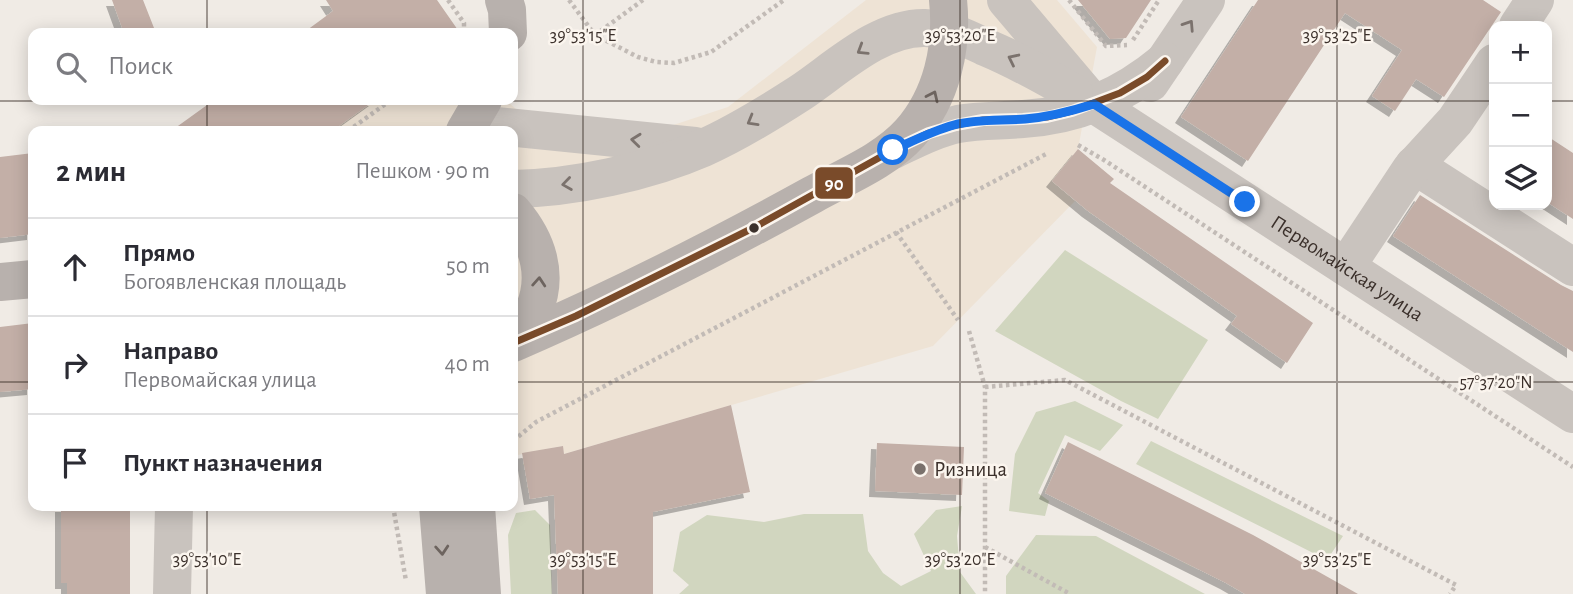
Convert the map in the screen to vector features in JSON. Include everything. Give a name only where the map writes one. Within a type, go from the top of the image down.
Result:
[{"type":"main road","points":[[504,0],[508,28]]},
{"type":"main road","points":[[518,341],[576,316],[755,227],[893,150],[912,131],[930,104],[939,83],[946,62],[949,16]]},
{"type":"main road","points":[[518,218],[535,246],[540,266],[540,289],[534,310],[518,335]]},
{"type":"main road","points":[[0,282],[28,279]]},
{"type":"main road","points":[[438,511],[445,594]]},
{"type":"main road","points":[[476,511],[482,594]]},
{"type":"street","name":"Первомайская улица","points":[[1006,0],[1109,114],[1573,414]]},
{"type":"street","points":[[893,150],[929,133],[983,120],[1109,114],[1165,61],[1206,0]]},
{"type":"street","points":[[1521,21],[1535,0]]},
{"type":"street","points":[[518,189],[604,178],[653,167],[704,147],[799,93],[862,49],[893,33],[922,28],[949,16],[1016,61],[1109,114]]},
{"type":"street","points":[[1346,267],[1414,165],[1455,121],[1489,70]]},
{"type":"street","points":[[472,119],[496,126]]},
{"type":"street","points":[[518,128],[704,147]]},
{"type":"street","points":[[1414,165],[1573,267]]},
{"type":"street","points":[[172,594],[174,511]]},
{"type":"path","points":[[448,0],[464,23],[464,28]]},
{"type":"path","points":[[569,0],[595,35],[638,57],[656,62],[674,62],[711,52],[784,0]]},
{"type":"path","points":[[595,35],[643,0]]},
{"type":"path","points":[[1069,0],[1106,46],[1130,45],[1159,0]]},
{"type":"path","points":[[355,126],[384,105]]},
{"type":"path","points":[[1069,142],[1082,146],[1104,160],[1573,467]]},
{"type":"path","points":[[518,437],[536,422],[1056,148]]},
{"type":"path","points":[[897,232],[958,320]]},
{"type":"path","points":[[970,331],[985,387],[985,594]]},
{"type":"path","points":[[985,387],[1065,380],[1456,585],[1450,594]]},
{"type":"path","points":[[394,511],[405,564],[407,590]]},
{"type":"path","points":[[985,547],[1070,594]]},
{"type":"green space","points":[[1065,250],[1208,340],[1158,419],[995,331]]},
{"type":"green space","points":[[1075,401],[1123,425],[1100,451],[1065,435],[1038,493],[1049,501],[1045,516],[1009,511],[1015,454],[1036,412]]},
{"type":"green space","points":[[1151,441],[1343,536],[1327,560],[1136,464]]},
{"type":"green space","points":[[962,506],[957,536],[960,572],[976,594],[679,594],[689,585],[673,571],[680,532],[707,515],[764,522],[804,514],[863,514],[868,551],[883,573],[901,586],[931,571],[914,534],[936,510]]},
{"type":"green space","points":[[535,510],[550,525],[552,594],[511,594],[508,535],[516,513]]},
{"type":"green space","points":[[1036,535],[1096,536],[1205,594],[1006,594],[1006,576]]},
{"type":"shaded area","points":[[866,0],[1057,0],[1097,47],[1078,149],[1052,181],[1075,201],[933,346],[564,454],[562,446],[518,455],[518,126],[339,126],[368,105],[511,105],[519,112],[652,132],[728,107]]},
{"type":"building","points":[[112,0],[143,0],[154,28],[122,28]]},
{"type":"building","points":[[326,0],[437,0],[457,28],[310,28],[333,11]]},
{"type":"building","points":[[1078,0],[1151,0],[1126,38],[1110,39]]},
{"type":"building","points":[[1258,0],[1483,0],[1501,12],[1495,21],[1489,21],[1489,30],[1444,97],[1416,79],[1395,111],[1372,96],[1402,50],[1345,13],[1248,161],[1181,117]]},
{"type":"building","points":[[207,105],[368,105],[339,126],[178,126]]},
{"type":"building","points":[[1552,139],[1573,153],[1573,219],[1552,205]]},
{"type":"building","points":[[1078,149],[1114,179],[1110,183],[1313,323],[1287,363],[1231,324],[1237,316],[1088,211],[1052,181]]},
{"type":"building","points":[[28,154],[28,235],[0,238],[0,157]]},
{"type":"building","points":[[1420,195],[1573,291],[1573,352],[1393,236]]},
{"type":"building","points":[[28,324],[28,389],[0,392],[0,327]]},
{"type":"building","points":[[731,405],[750,492],[653,512],[653,594],[558,594],[554,495],[530,499],[522,453],[563,446],[564,454]]},
{"type":"building","points":[[1068,442],[1253,535],[1358,594],[1245,594],[1045,493]]},
{"type":"building","name":"Ризница","points":[[877,443],[964,447],[962,495],[875,491]]},
{"type":"building","points":[[61,511],[130,511],[130,594],[67,594],[67,583],[61,583]]},
{"type":"transit line","name":"90","points":[[518,341],[576,316],[755,227],[893,150],[929,133],[983,120],[1047,117],[1072,111],[1120,93],[1147,77],[1165,61]]},
{"type":"place","name":"Ризница","points":[[920,469]]},
{"type":"route","points":[[893,150],[929,133],[956,125],[983,120],[1047,117],[1094,104],[1245,202]]}]
